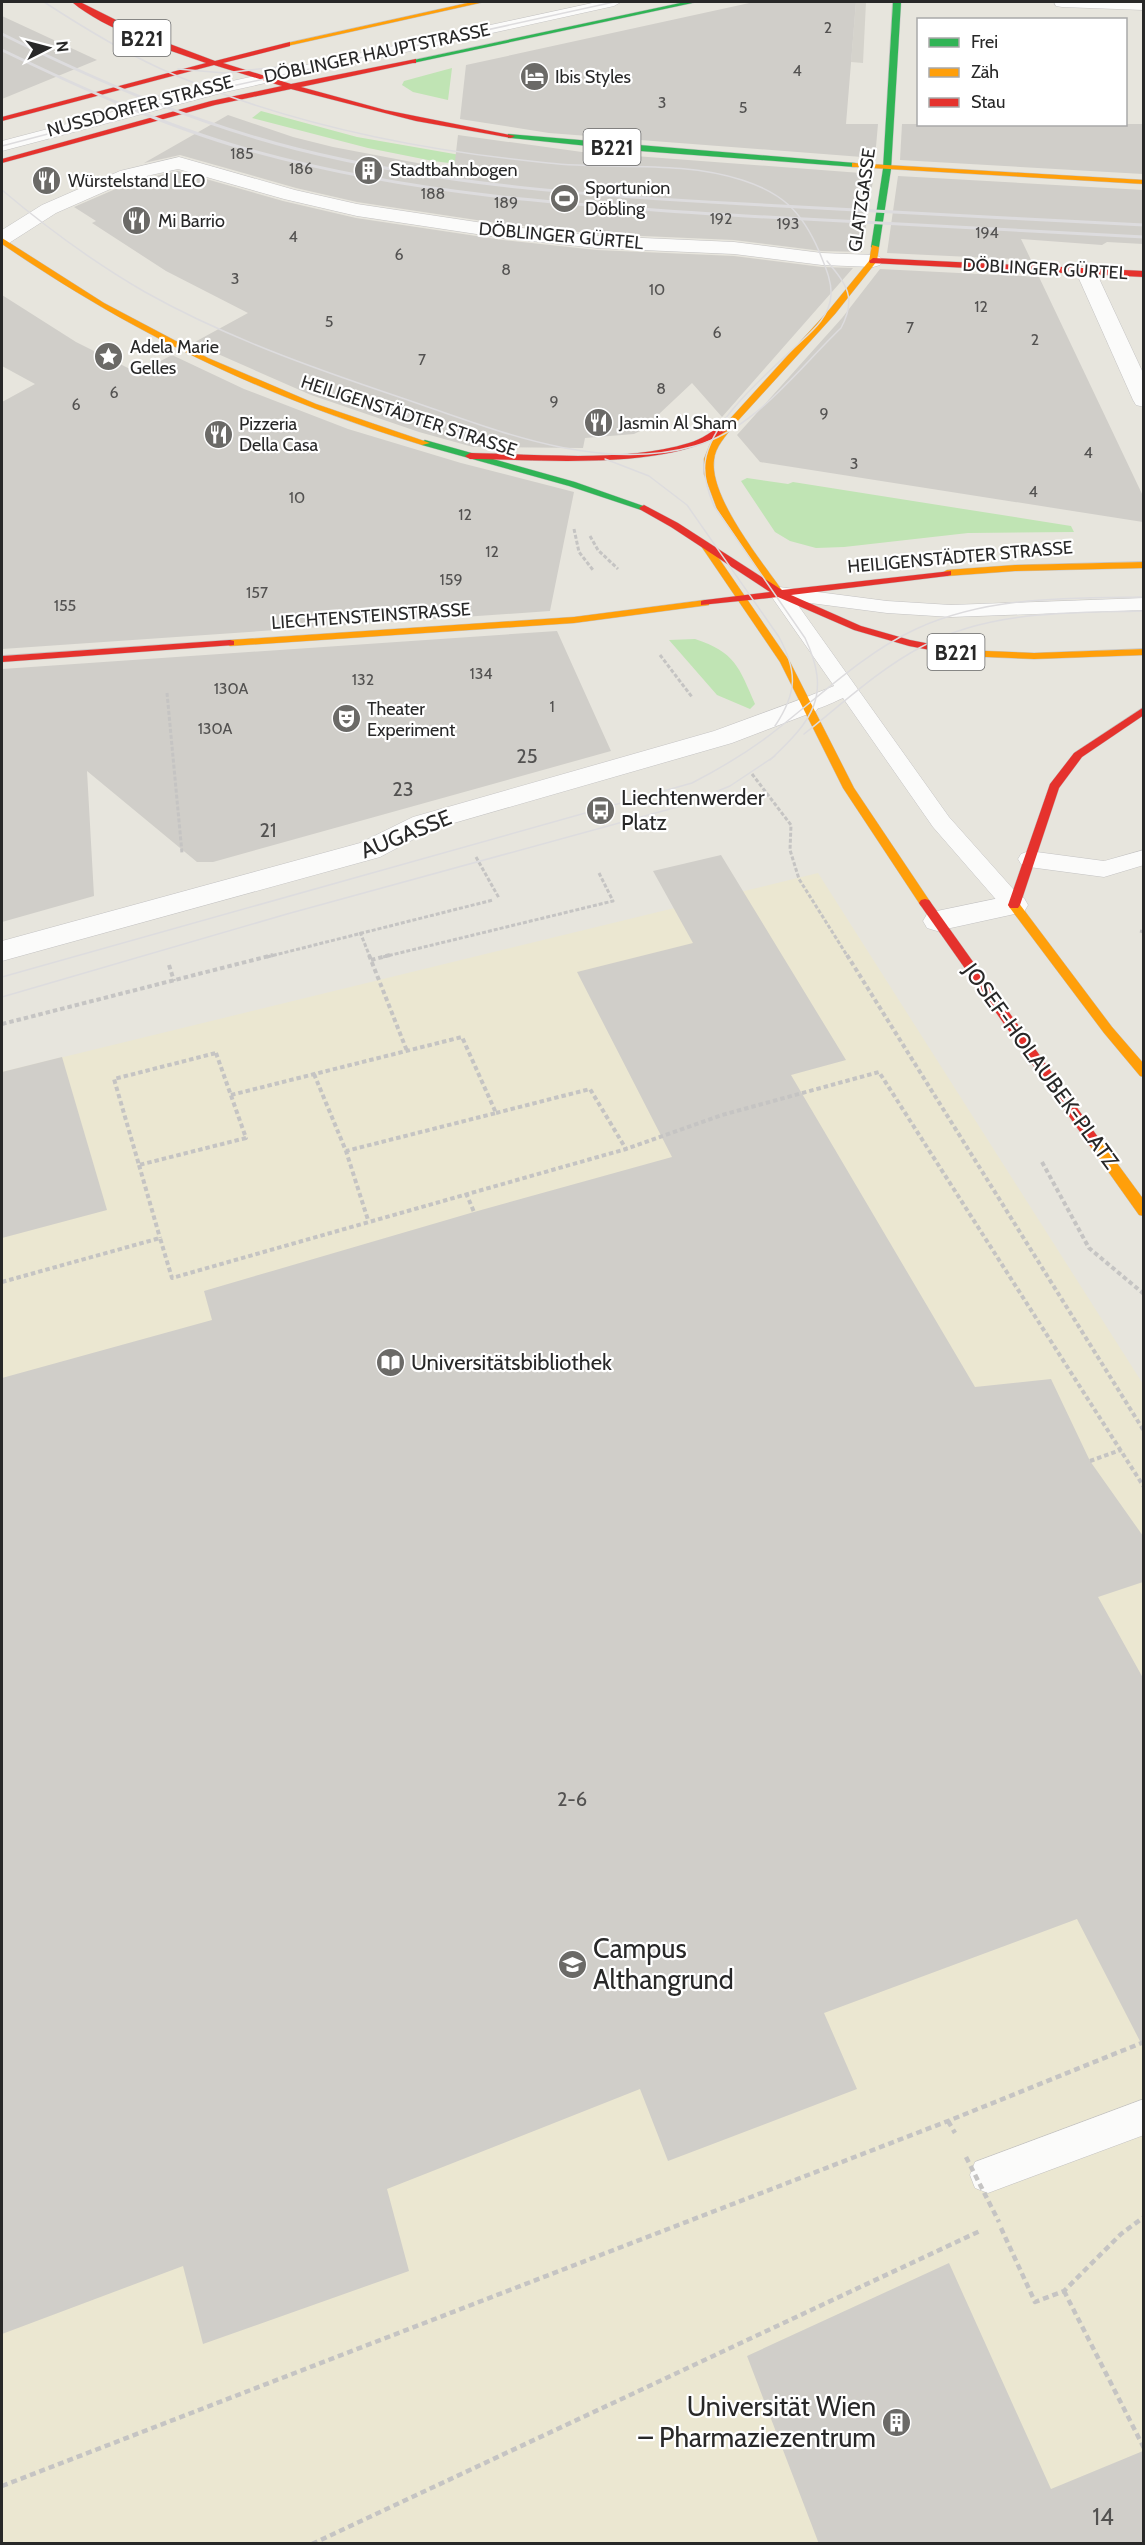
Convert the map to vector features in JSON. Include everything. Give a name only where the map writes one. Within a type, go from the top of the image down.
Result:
[{"type":"main road","name":"B221","points":[[76,2],[125,31],[213,63],[288,87],[432,123],[542,140],[886,169],[1143,182]]},
{"type":"main road","name":"DÖBLINGER HAUPTSTRASSE","points":[[213,63],[269,48],[480,2]]},
{"type":"main road","name":"DÖBLINGER HAUPTSTRASSE","points":[[288,87],[693,2]]},
{"type":"main road","name":"GLATZGASSE","points":[[731,423],[832,312],[873,261],[886,169],[897,2]]},
{"type":"main road","name":"NUSSDORFER STRASSE","points":[[2,118],[213,63]]},
{"type":"main road","name":"NUSSDORFER STRASSE","points":[[2,161],[170,114],[288,87]]},
{"type":"main road","name":"HEILIGENSTÄDTER STRASSE","points":[[2,240],[76,293],[128,322],[210,362],[304,402],[378,429],[636,504],[669,521],[779,593],[856,627],[897,640],[951,652],[1020,656],[1143,652]]},
{"type":"main road","name":"DÖBLINGER GÜRTEL","points":[[873,261],[1143,274]]},
{"type":"main road","points":[[470,456],[599,457],[651,454],[694,445],[731,423]]},
{"type":"main road","points":[[731,423],[720,437],[708,460],[711,486],[721,510],[779,593],[742,598]]},
{"type":"main road","points":[[706,546],[785,662],[807,705]]},
{"type":"main road","name":"HEILIGENSTÄDTER STRASSE","points":[[779,593],[890,579],[1015,568],[1143,565]]},
{"type":"main road","name":"LIECHTENSTEINSTRASSE","points":[[2,659],[574,620],[742,598]]},
{"type":"main road","name":"JOSEF-HOLAUBEK-PLATZ","points":[[807,705],[837,769],[937,921],[1143,1211]]},
{"type":"main road","points":[[1143,710],[1078,755],[1054,787],[1014,905],[1143,1073]]},
{"type":"street","points":[[1062,2],[1143,5]]},
{"type":"street","name":"DÖBLINGER GÜRTEL","points":[[2,240],[49,209],[118,179],[179,163],[291,195],[357,210],[503,232],[597,242],[734,248],[822,259],[873,261]]},
{"type":"street","points":[[1086,272],[1143,400]]},
{"type":"street","name":"AUGASSE","points":[[2,951],[370,850],[423,823],[723,737],[807,705]]},
{"type":"street","points":[[937,921],[1014,905]]},
{"type":"lane","name":"DÖBLINGER HAUPTSTRASSE","points":[[2,146],[263,79],[614,2]]},
{"type":"lane","points":[[779,593],[855,604],[925,610],[1018,610],[1143,604]]},
{"type":"lane","points":[[779,593],[941,822],[1014,905]]},
{"type":"lane","points":[[807,705],[847,689]]},
{"type":"lane","points":[[1029,859],[1104,869],[1143,857]]},
{"type":"lane","points":[[977,2166],[1143,2117]]},
{"type":"path","points":[[574,520],[574,542],[582,558],[595,573]]},
{"type":"path","points":[[590,525],[590,537],[595,546],[619,570]]},
{"type":"path","points":[[163,648],[186,902]]},
{"type":"path","points":[[656,649],[723,737]]},
{"type":"path","points":[[762,787],[791,825],[790,850],[799,879],[1143,1431]]},
{"type":"path","points":[[474,854],[499,898]]},
{"type":"path","points":[[371,960],[613,902],[599,873]]},
{"type":"path","points":[[2,1024],[493,900]]},
{"type":"path","points":[[360,932],[407,1051]]},
{"type":"path","points":[[169,965],[174,981]]},
{"type":"path","points":[[231,1095],[462,1037],[496,1113]]},
{"type":"path","points":[[139,1165],[246,1138],[216,1053],[114,1079],[160,1238],[172,1278],[368,1220],[626,1149],[722,1115],[879,1072],[1143,1487]]},
{"type":"path","points":[[314,1074],[346,1151],[368,1220]]},
{"type":"path","points":[[346,1151],[590,1089],[626,1149]]},
{"type":"path","points":[[466,1193],[474,1212]]},
{"type":"path","points":[[2,1282],[160,1238]]},
{"type":"path","points":[[1089,1248],[1143,1294]]},
{"type":"path","points":[[1090,1461],[1121,1450]]},
{"type":"path","points":[[2,2486],[937,2125],[1143,2042]]},
{"type":"path","points":[[977,2166],[1035,2302],[1064,2291],[1121,2234],[1143,2217]]},
{"type":"path","points":[[312,2544],[999,2222]]},
{"type":"path","points":[[1064,2291],[1143,2448]]},
{"type":"shaded area","points":[[856,2],[866,2],[863,63],[851,62]]},
{"type":"shaded area","name":"Campus Althangrund","points":[[818,873],[1143,1384],[1143,2543],[2,2543],[2,1072]]},
{"type":"green space","points":[[452,68],[448,100],[413,92],[402,85],[404,81]]},
{"type":"green space","points":[[261,111],[357,137],[483,159],[465,165],[368,148],[252,118]]},
{"type":"green space","points":[[747,478],[788,484],[793,482],[1071,526],[1074,532],[968,533],[816,548],[790,541],[775,532],[741,481]]},
{"type":"green space","points":[[695,639],[719,649],[734,662],[755,704],[750,709],[717,695],[669,640]]},
{"type":"building","points":[[754,2],[856,2],[846,124],[878,124],[875,158],[549,133],[460,119],[466,65]]},
{"type":"building","points":[[2,16],[97,60],[2,99]]},
{"type":"building","points":[[228,115],[293,137],[333,147],[454,170],[458,135],[582,152],[874,174],[862,252],[822,251],[734,240],[597,234],[503,224],[357,202],[296,188],[180,155],[144,163]]},
{"type":"building","points":[[902,124],[917,124],[917,126],[1127,126],[1127,124],[1143,124],[1143,174],[900,160]]},
{"type":"building","points":[[178,171],[283,201],[356,218],[503,240],[597,250],[734,256],[822,267],[853,268],[722,417],[692,383],[642,430],[634,434],[585,438],[583,448],[473,447],[419,432],[311,395],[193,343],[248,313],[166,271],[92,223],[96,221],[74,207],[134,181]]},
{"type":"building","points":[[898,176],[1143,190],[1143,244],[1107,242],[1102,245],[1021,239],[1031,260],[887,253]]},
{"type":"building","points":[[880,269],[1039,277],[1143,496],[1143,522],[760,462],[737,435],[842,318]]},
{"type":"building","points":[[2,295],[76,342],[138,373],[172,355],[244,389],[348,429],[461,463],[574,492],[550,611],[2,649],[2,402],[35,384],[2,366]]},
{"type":"building","points":[[557,631],[611,751],[213,862],[197,862],[87,771],[94,896],[2,922],[2,669]]},
{"type":"building","points":[[721,855],[846,1060],[791,1075],[975,1387],[1051,1379],[1090,1461],[1143,1536],[1143,1582],[1098,1597],[1143,1678],[1143,2047],[1077,1919],[824,2013],[857,2089],[668,2161],[640,2089],[387,2189],[409,2271],[203,2344],[183,2266],[2,2334],[2,1378],[212,1320],[204,1291],[672,1157],[577,972],[693,943],[653,871]]},
{"type":"building","points":[[62,1057],[107,1210],[2,1238],[2,1072]]},
{"type":"building","name":"Universität Wien – Pharmaziezentrum","points":[[949,2263],[1051,2489],[1143,2451],[1143,2544],[819,2544],[747,2356]]},
{"type":"tram line","points":[[44,2],[129,53],[214,90]]},
{"type":"tram line","points":[[214,90],[614,2]]},
{"type":"tram line","points":[[178,69],[224,73],[277,67]]},
{"type":"tram line","points":[[2,146],[214,90]]},
{"type":"tram line","points":[[214,90],[300,119],[399,142],[548,163],[695,170],[742,180],[780,198],[806,225],[819,251],[830,284],[830,303],[813,330],[742,399],[713,440]]},
{"type":"tram line","points":[[102,111],[172,92]]},
{"type":"tram line","points":[[2,190],[71,244],[145,292],[206,323],[334,375],[507,434],[582,451],[620,455],[658,453],[695,446],[713,440]]},
{"type":"tram line","points":[[713,440],[756,412],[841,328],[848,308],[848,292],[827,261]]},
{"type":"tram line","points":[[713,440],[705,462],[705,473],[706,484],[714,506],[805,638],[817,675],[815,698]]},
{"type":"tram line","points":[[605,459],[649,476],[687,505],[779,637],[789,661],[792,682],[788,703],[775,726]]},
{"type":"tram line","points":[[815,698],[880,649],[916,629],[943,618],[971,610],[1028,601],[1144,597]]},
{"type":"tram line","points":[[804,734],[890,666],[921,647],[947,635],[974,626],[1030,616],[1144,611]]},
{"type":"tram line","points":[[2,977],[692,783],[759,743],[815,698]]},
{"type":"tram line","points":[[772,758],[807,719],[815,698]]},
{"type":"tram line","points":[[2,997],[287,914],[681,806],[730,786],[772,758]]},
{"type":"railway","points":[[2,34],[110,84],[221,127],[297,149],[408,172],[464,181],[576,193],[845,210],[1144,225]]},
{"type":"railway","points":[[2,50],[122,105],[184,129],[246,149],[307,165],[432,188],[620,208],[1144,237]]},
{"type":"traffic: fast","points":[[413,61],[693,2]]},
{"type":"traffic: fast","points":[[875,247],[887,169],[897,2]]},
{"type":"traffic: fast","points":[[511,136],[627,148],[855,165]]},
{"type":"traffic: fast","points":[[425,443],[572,484],[644,508]]},
{"type":"traffic: slow","points":[[287,44],[480,2]]},
{"type":"traffic: slow","points":[[855,165],[1144,182]]},
{"type":"traffic: slow","points":[[2,241],[101,305],[205,360],[313,406],[425,443]]},
{"type":"traffic: slow","points":[[779,593],[722,509],[709,474],[709,459],[715,444],[731,423],[832,312],[873,261],[875,247]]},
{"type":"traffic: slow","points":[[706,546],[785,662],[849,788],[925,903]]},
{"type":"traffic: slow","points":[[947,573],[1015,568],[1144,565]]},
{"type":"traffic: slow","points":[[230,643],[574,620],[705,603]]},
{"type":"traffic: slow","points":[[962,653],[1034,656],[1144,652]]},
{"type":"traffic: slow","points":[[1014,905],[1108,1030],[1144,1073]]},
{"type":"traffic: slow","points":[[1095,1143],[1144,1211]]},
{"type":"traffic: jam","points":[[76,2],[143,37],[262,78],[385,112],[511,136]]},
{"type":"traffic: jam","points":[[2,119],[287,44]]},
{"type":"traffic: jam","points":[[2,161],[214,103],[413,61]]},
{"type":"traffic: jam","points":[[873,261],[1144,274]]},
{"type":"traffic: jam","points":[[470,456],[599,457],[651,454],[694,445],[728,425]]},
{"type":"traffic: jam","points":[[644,508],[689,534],[760,582],[807,608],[883,636],[962,653]]},
{"type":"traffic: jam","points":[[705,603],[947,573]]},
{"type":"traffic: jam","points":[[2,659],[230,643]]},
{"type":"traffic: jam","points":[[1014,905],[1054,787],[1078,755],[1144,710]]},
{"type":"traffic: jam","points":[[925,903],[1095,1143]]},
{"type":"place","name":"Ibis Styles","points":[[534,77]]},
{"type":"place","name":"Stadtbahnbogen","points":[[369,170]]},
{"type":"place","name":"Würstelstand LEO","points":[[47,181]]},
{"type":"place","name":"Sportunion Döbling","points":[[564,198]]},
{"type":"place","name":"Mi Barrio","points":[[137,221]]},
{"type":"place","name":"Adela Marie Gelles","points":[[109,357]]},
{"type":"place","name":"Jasmin Al Sham","points":[[598,423]]},
{"type":"place","name":"Pizzeria Della Casa","points":[[218,434]]},
{"type":"place","name":"Theater Experiment","points":[[346,719]]},
{"type":"place","name":"Liechtenwerder Platz","points":[[600,810]]},
{"type":"place","name":"Universitätsbibliothek","points":[[390,1362]]},
{"type":"place","name":"Campus Althangrund","points":[[572,1964]]},
{"type":"place","name":"Universität Wien – Pharmaziezentrum","points":[[897,2422]]}]
